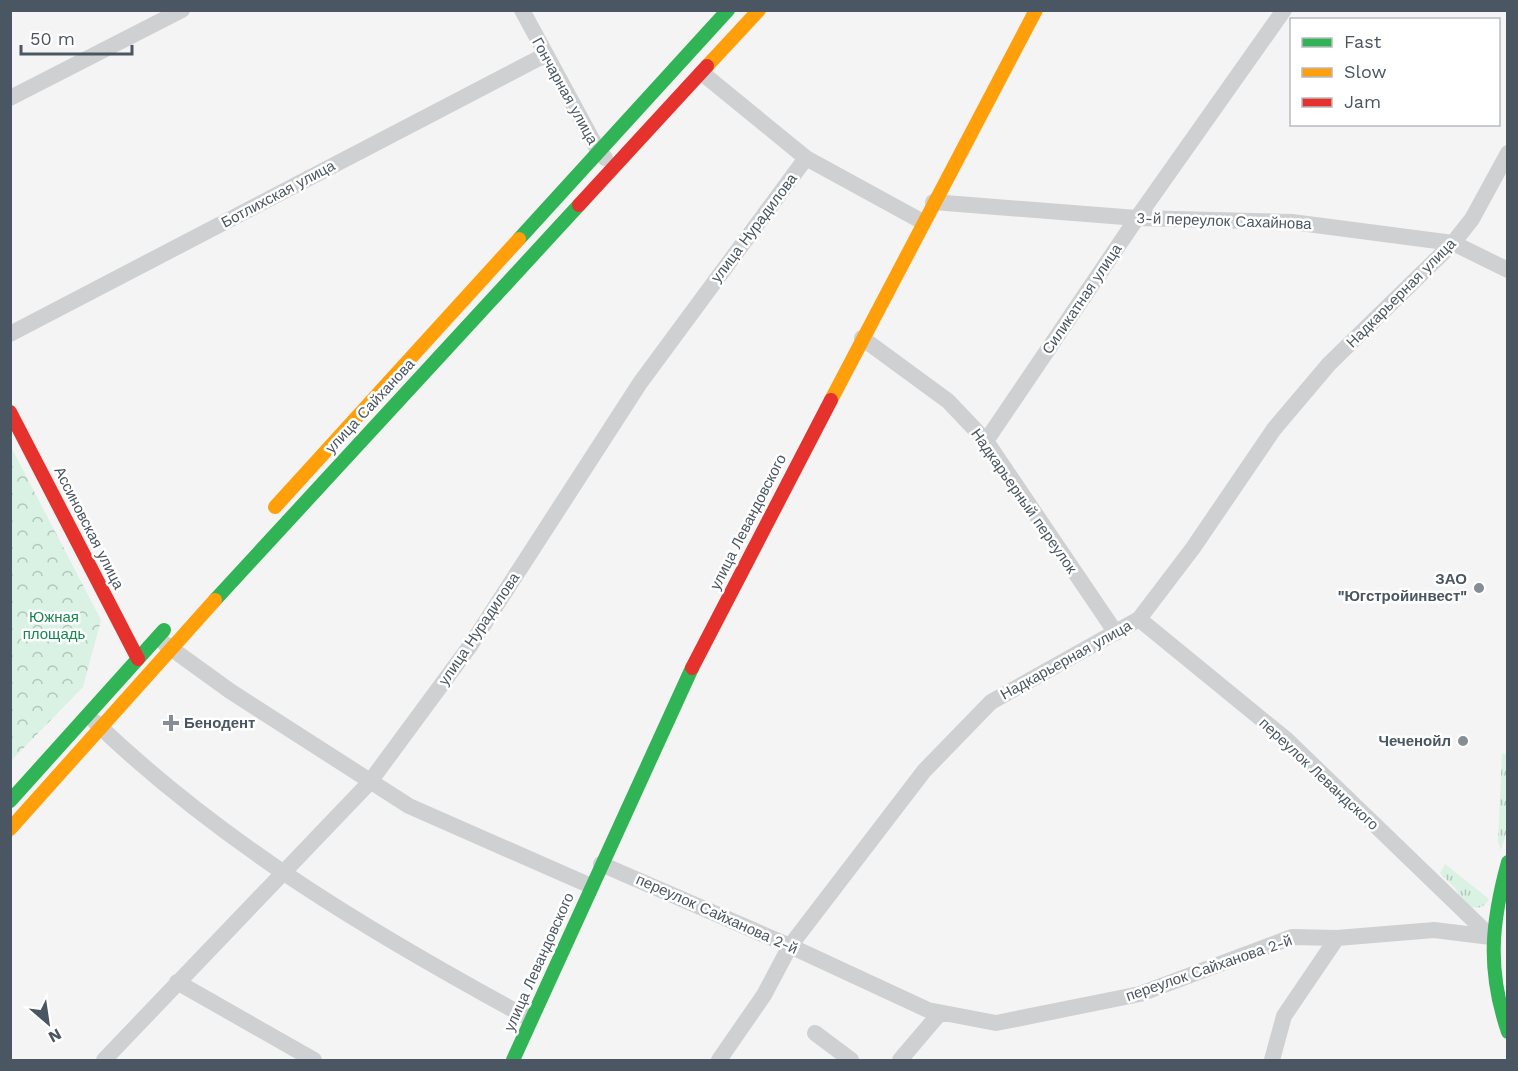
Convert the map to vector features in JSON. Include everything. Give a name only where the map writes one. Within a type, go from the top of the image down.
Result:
[{"type":"main road","name":"улица Сайханова","points":[[268,514],[728,10]]},
{"type":"main road","name":"улица Сайханова","points":[[10,829],[102,729],[170,649],[759,10]]},
{"type":"main road","name":"улица Левандовского","points":[[513,1060],[701,648],[933,202],[1036,10]]},
{"type":"main road","name":"Ассиновская улица","points":[[10,412],[138,659]]},
{"type":"main road","points":[[10,801],[173,620]]},
{"type":"main road","points":[[1508,862],[1491,938],[1497,996],[1508,1032]]},
{"type":"street","points":[[10,98],[182,10]]},
{"type":"street","name":"Гончарная улица","points":[[522,10],[599,153],[615,167]]},
{"type":"street","name":"Силикатная улица","points":[[986,441],[1137,218],[1284,10]]},
{"type":"street","name":"Ботлихская улица","points":[[10,334],[545,55]]},
{"type":"street","points":[[702,73],[806,158],[923,222]]},
{"type":"street","name":"Надкарьерная улица","points":[[719,1060],[764,995],[790,946],[924,771],[991,702],[1140,620],[1193,548],[1274,429],[1329,364],[1453,243],[1472,219],[1508,153]]},
{"type":"street","name":"улица Нурадилова","points":[[104,1060],[369,783],[470,646],[640,383],[806,158]]},
{"type":"street","name":"3-й переулок Сахайнова","points":[[933,202],[1137,218],[1293,222],[1453,243],[1508,270]]},
{"type":"street","name":"Надкарьерный переулок","points":[[862,338],[948,401],[986,441],[1116,633]]},
{"type":"street","name":"переулок Левандского","points":[[1140,620],[1287,740],[1491,938]]},
{"type":"street","points":[[157,638],[369,783],[409,806],[591,885]]},
{"type":"street","points":[[88,715],[183,798],[281,873],[418,958],[530,1019]]},
{"type":"street","name":"переулок Сайханова 2-й","points":[[601,864],[790,946],[928,1010],[996,1023],[1140,994],[1292,937],[1337,938],[1434,930],[1491,938]]},
{"type":"street","points":[[1272,1060],[1284,1016],[1337,938]]},
{"type":"street","points":[[177,982],[314,1060]]},
{"type":"street","points":[[900,1060],[940,1012]]},
{"type":"street","points":[[815,1033],[851,1060]]},
{"type":"green space","name":"Южная площадь","points":[[11,447],[101,620],[83,687],[11,761]]},
{"type":"green space","points":[[1502,753],[1507,755],[1507,830],[1501,850],[1498,842]]},
{"type":"green space","points":[[1445,864],[1489,899],[1487,903],[1478,908],[1464,905],[1456,889],[1440,873]]},
{"type":"traffic: fast","points":[[519,239],[728,10]]},
{"type":"traffic: fast","points":[[215,600],[579,205]]},
{"type":"traffic: fast","points":[[10,801],[164,630]]},
{"type":"traffic: fast","points":[[513,1060],[692,668]]},
{"type":"traffic: fast","points":[[1508,862],[1498,906],[1494,947],[1497,988],[1508,1032]]},
{"type":"traffic: slow","points":[[707,66],[759,10]]},
{"type":"traffic: slow","points":[[831,400],[1036,10]]},
{"type":"traffic: slow","points":[[275,507],[519,239]]},
{"type":"traffic: slow","points":[[10,829],[215,600]]},
{"type":"traffic: jam","points":[[579,205],[707,66]]},
{"type":"traffic: jam","points":[[692,668],[831,400]]},
{"type":"traffic: jam","points":[[10,412],[138,659]]},
{"type":"place","name":"ЗАО \"Югстройинвест\"","points":[[1479,588]]},
{"type":"place","name":"Бенодент","points":[[171,723]]},
{"type":"place","name":"Чеченойл","points":[[1463,741]]}]
